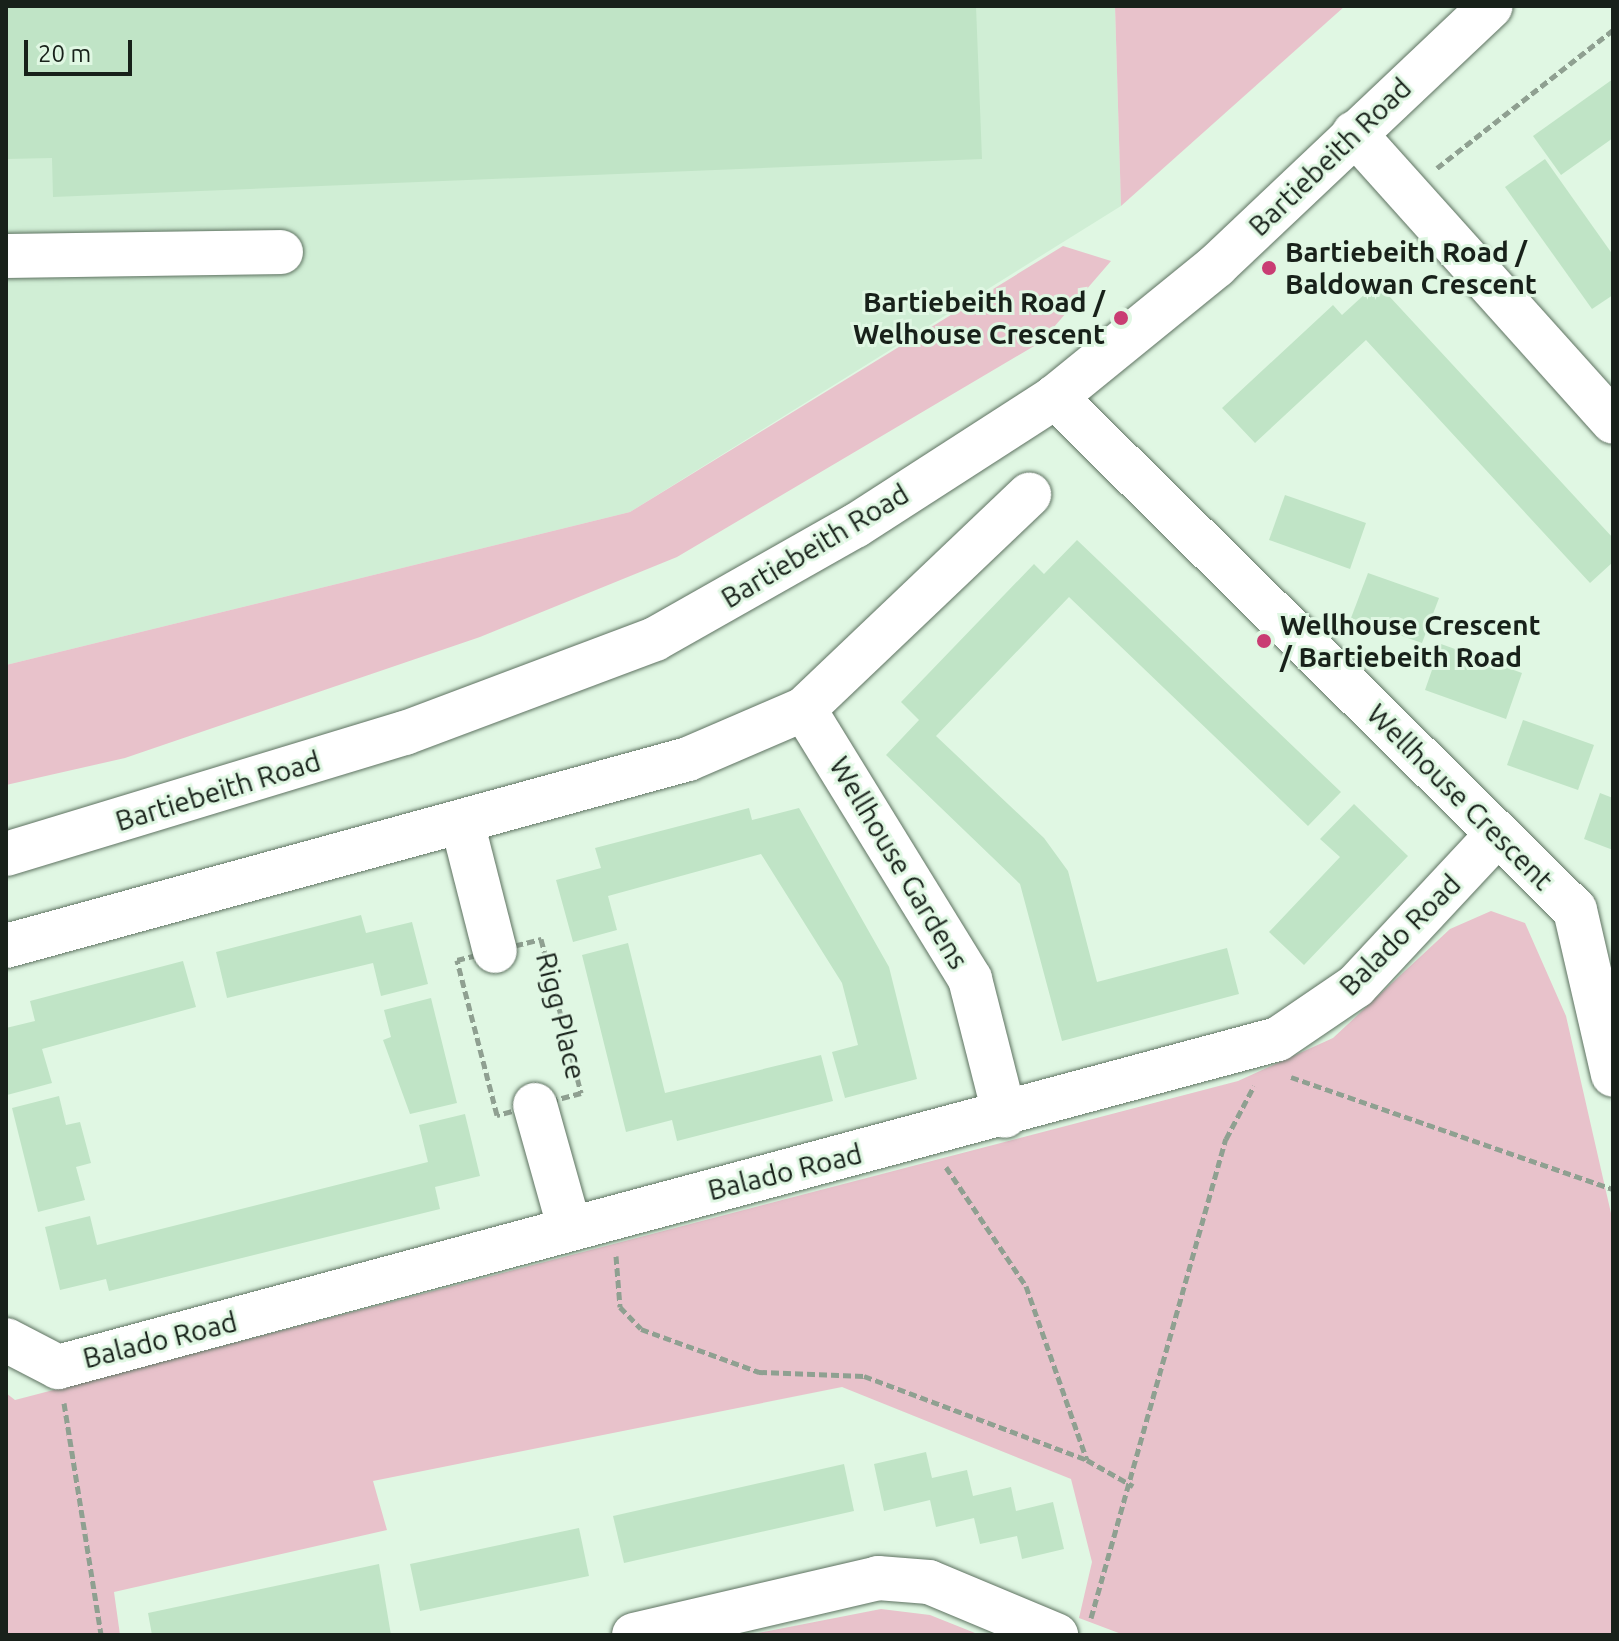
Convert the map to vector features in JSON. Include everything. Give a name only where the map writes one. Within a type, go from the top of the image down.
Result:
[{"type":"street","name":"Bartiebeith Road","points":[[6,854],[405,733],[655,639],[855,526],[1055,397],[1216,266],[1354,133],[1449,26],[1491,6]]},
{"type":"street","points":[[1354,133],[1409,190],[1613,422]]},
{"type":"street","points":[[6,256],[281,252]]},
{"type":"street","name":"Wellhouse Crescent","points":[[1055,397],[1575,910],[1613,1075]]},
{"type":"street","points":[[6,946],[688,759],[804,709],[1029,495]]},
{"type":"street","name":"Wellhouse Gardens","points":[[804,709],[970,979],[1005,1116]]},
{"type":"street","name":"Rigg Place","points":[[462,822],[495,951]]},
{"type":"street","name":"Balado Road","points":[[6,1340],[58,1367],[569,1226],[1005,1116],[1271,1053],[1356,986],[1497,835]]},
{"type":"street","name":"Rigg Place","points":[[535,1105],[569,1226]]},
{"type":"street","points":[[634,1635],[878,1578],[929,1582],[1056,1635]]},
{"type":"path","points":[[1409,190],[1613,30]]},
{"type":"path","name":"Rigg Place","points":[[541,939],[581,1093],[497,1115],[457,960],[495,951],[541,939]]},
{"type":"path","points":[[1086,1635],[1133,1486],[1226,1139],[1271,1053],[1613,1189]]},
{"type":"path","points":[[925,1136],[1026,1286],[1087,1460]]},
{"type":"path","points":[[613,1215],[620,1307],[641,1329],[759,1372],[864,1376],[1087,1460],[1133,1486]]},
{"type":"path","points":[[58,1367],[101,1635]]},
{"type":"shaded area","points":[[6,6],[1115,6],[1121,206],[630,512],[6,665]]},
{"type":"shaded area","points":[[1115,6],[1345,6],[1121,206]]},
{"type":"shaded area","points":[[1063,246],[1111,261],[1041,342],[677,557],[480,637],[125,758],[6,785],[6,665],[630,512]]},
{"type":"shaded area","points":[[1491,911],[1525,923],[1566,1016],[1613,1222],[1613,1635],[1124,1635],[1079,1618],[1092,1562],[1071,1479],[842,1387],[373,1481],[387,1530],[114,1592],[120,1635],[6,1635],[6,1393],[15,1400],[1238,1081],[1333,1038],[1450,929]]},
{"type":"shaded area","points":[[881,1609],[930,1615],[980,1635],[748,1635]]},
{"type":"building","points":[[6,6],[976,6],[982,159],[53,197],[52,158],[6,159]]},
{"type":"building","points":[[1613,79],[1613,138],[1561,175],[1533,136]]},
{"type":"building","points":[[1545,159],[1613,255],[1613,295],[1592,309],[1505,187]]},
{"type":"building","points":[[1377,283],[1613,538],[1613,562],[1590,583],[1366,340],[1255,443],[1222,408],[1333,305],[1342,315]]},
{"type":"building","points":[[1285,495],[1366,523],[1350,569],[1269,540]]},
{"type":"building","points":[[1077,540],[1341,792],[1308,826],[1069,597],[936,736],[1044,838],[1068,871],[1097,982],[1227,948],[1239,994],[1062,1041],[1020,884],[886,755],[919,720],[901,702],[1034,564],[1044,574]]},
{"type":"building","points":[[1368,573],[1439,598],[1422,643],[1351,618]]},
{"type":"building","points":[[1441,644],[1522,673],[1506,719],[1425,690]]},
{"type":"building","points":[[1523,720],[1594,745],[1578,790],[1507,765]]},
{"type":"building","points":[[1600,793],[1613,798],[1613,850],[1584,839]]},
{"type":"building","points":[[1354,804],[1408,856],[1304,965],[1269,932],[1340,857],[1320,839]]},
{"type":"building","points":[[749,808],[752,820],[799,808],[889,967],[917,1079],[845,1098],[832,1052],[858,1045],[842,983],[761,854],[608,896],[617,930],[573,942],[556,880],[601,868],[595,848]]},
{"type":"building","points":[[361,915],[366,933],[412,922],[428,984],[381,996],[373,963],[227,998],[216,952]]},
{"type":"building","points":[[628,943],[665,1093],[821,1055],[833,1101],[677,1141],[672,1120],[626,1132],[582,955]]},
{"type":"building","points":[[183,961],[196,1007],[42,1049],[52,1083],[7,1095],[6,1028],[35,1021],[30,1001]]},
{"type":"building","points":[[431,998],[457,1103],[410,1114],[383,1040],[391,1037],[384,1010]]},
{"type":"building","points":[[59,1096],[66,1125],[80,1122],[91,1163],[76,1167],[85,1200],[38,1212],[12,1108]]},
{"type":"building","points":[[465,1114],[480,1176],[435,1187],[440,1209],[109,1291],[106,1279],[60,1290],[45,1227],[90,1216],[97,1245],[428,1162],[419,1125]]},
{"type":"building","points":[[926,1452],[932,1478],[967,1470],[973,1496],[1011,1487],[1016,1511],[1053,1502],[1064,1549],[1022,1559],[1017,1536],[980,1544],[974,1518],[936,1527],[930,1500],[884,1511],[874,1464]]},
{"type":"building","points":[[844,1464],[854,1511],[624,1563],[613,1516]]},
{"type":"building","points":[[579,1528],[589,1576],[420,1611],[410,1564]]},
{"type":"building","points":[[379,1564],[391,1635],[152,1635],[148,1613]]},
{"type":"place","name":"Bartiebeith Road / Baldowan Crescent","points":[[1269,268]]},
{"type":"place","name":"Bartiebeith Road / Welhouse Crescent","points":[[1121,318]]},
{"type":"place","name":"Wellhouse Crescent / Bartiebeith Road","points":[[1264,641]]}]
